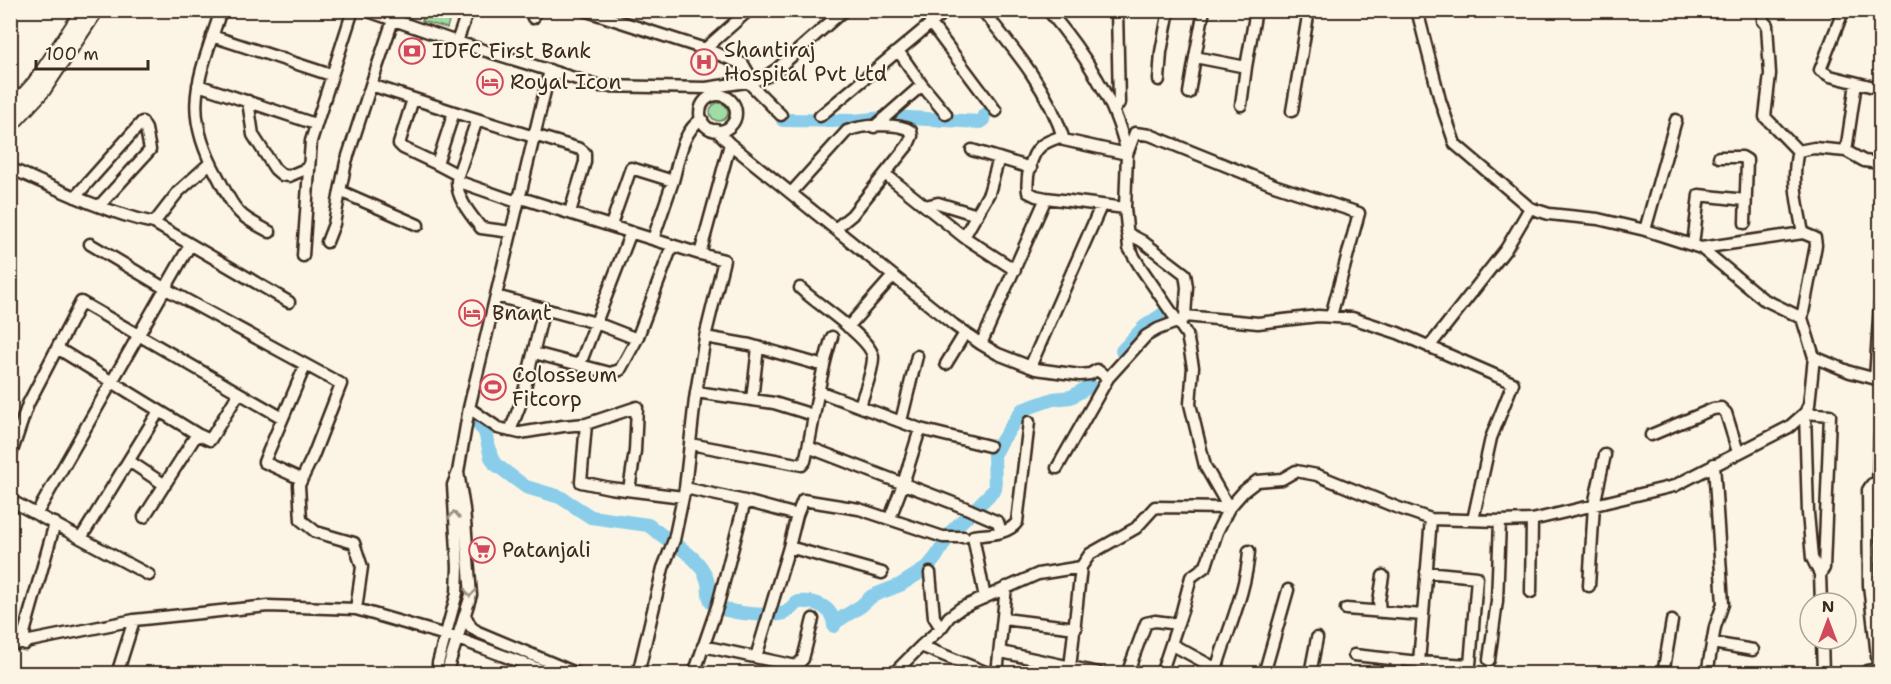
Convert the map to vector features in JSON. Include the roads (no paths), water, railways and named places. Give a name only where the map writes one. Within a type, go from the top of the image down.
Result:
[{"type":"main road","points":[[10,111],[35,83],[84,10]]},
{"type":"main road","points":[[10,126],[43,90],[96,10]]},
{"type":"street","points":[[221,10],[198,85],[195,107],[198,129],[210,163],[239,213],[270,232]]},
{"type":"street","points":[[365,10],[392,22]]},
{"type":"street","points":[[457,42],[468,10]]},
{"type":"street","points":[[584,10],[705,49],[743,64],[751,81],[781,115]]},
{"type":"street","points":[[705,49],[749,10]]},
{"type":"street","points":[[708,92],[765,77],[844,10]]},
{"type":"street","points":[[820,116],[947,10]]},
{"type":"street","points":[[982,10],[1014,48],[1042,90],[1064,140],[1127,154]]},
{"type":"street","points":[[1048,10],[1071,38],[1114,110],[1123,132],[1127,154],[1125,208],[1131,252],[1182,319],[1191,348],[1193,367],[1190,404],[1205,466],[1229,508]]},
{"type":"street","points":[[1114,110],[1119,103],[1117,10]]},
{"type":"street","points":[[1159,80],[1161,52],[1169,10]]},
{"type":"street","points":[[1189,93],[1204,10]]},
{"type":"street","points":[[1241,105],[1256,10]]},
{"type":"street","points":[[1292,111],[1310,10]]},
{"type":"street","points":[[1417,10],[1437,89],[1455,144],[1530,208],[1550,214],[1598,219],[1645,230],[1697,247],[1763,299],[1802,318]]},
{"type":"street","points":[[1763,10],[1763,21],[1767,25],[1770,74],[1765,117],[1798,151]]},
{"type":"street","points":[[1835,10],[1842,14],[1820,70],[1830,76],[1856,83],[1878,88],[1881,86]]},
{"type":"street","points":[[303,256],[308,168],[315,123],[351,11],[600,86],[708,92],[722,95],[732,102],[736,113],[732,124],[722,130],[707,127],[702,119],[702,105],[708,92]]},
{"type":"street","points":[[327,242],[334,224],[346,162],[392,22]]},
{"type":"street","points":[[932,24],[996,111]]},
{"type":"street","points":[[212,36],[331,75]]},
{"type":"street","points":[[899,52],[921,85],[946,114]]},
{"type":"street","points":[[1195,57],[1246,67]]},
{"type":"street","points":[[446,674],[457,593],[458,567],[452,490],[458,472],[469,408],[550,70]]},
{"type":"street","points":[[1846,151],[1856,83]]},
{"type":"street","points":[[371,84],[477,120],[580,149],[585,153],[585,162],[570,212]]},
{"type":"street","points":[[198,85],[315,123]]},
{"type":"street","points":[[791,193],[844,133],[881,120],[921,85]]},
{"type":"street","points":[[413,99],[399,144],[458,178],[518,200],[570,212],[672,246],[724,260],[705,337],[684,492],[674,540],[663,568],[638,674]]},
{"type":"street","points":[[248,101],[253,135],[275,169],[282,175],[289,176],[308,168]]},
{"type":"street","points":[[437,164],[454,112]]},
{"type":"street","points":[[653,239],[688,133],[693,125],[702,119]]},
{"type":"street","points":[[477,120],[458,178],[458,189],[463,204],[481,228],[511,232]]},
{"type":"street","points":[[835,229],[852,214],[908,145],[912,133],[908,128],[881,120]]},
{"type":"street","points":[[1645,230],[1676,120]]},
{"type":"street","points":[[75,197],[142,122],[146,129],[150,150],[100,206]]},
{"type":"street","points":[[716,130],[730,144],[893,276],[981,344],[998,354],[1030,367],[1080,375],[1090,374],[1097,370],[1108,378]]},
{"type":"street","points":[[1127,154],[1135,133],[1150,135],[1274,185],[1359,213],[1331,316]]},
{"type":"street","points":[[1062,136],[1040,147],[1035,154],[1028,192],[1046,198],[1125,208]]},
{"type":"street","points":[[700,254],[730,144]]},
{"type":"street","points":[[1798,151],[1814,148],[1846,151],[1864,161],[1881,163]]},
{"type":"street","points":[[972,150],[1031,168]]},
{"type":"street","points":[[1798,151],[1795,163],[1796,196],[1803,233]]},
{"type":"street","points":[[1719,157],[1743,157],[1747,160],[1745,223]]},
{"type":"street","points":[[964,237],[990,193],[999,158]]},
{"type":"street","points":[[154,224],[178,192],[210,163]]},
{"type":"street","points":[[10,168],[75,197],[154,224],[289,302]]},
{"type":"street","points":[[611,225],[631,168],[673,181]]},
{"type":"street","points":[[885,174],[964,237],[1015,270]]},
{"type":"street","points":[[340,191],[418,225]]},
{"type":"street","points":[[1697,247],[1699,195],[1745,200]]},
{"type":"street","points":[[981,344],[1046,198]]},
{"type":"street","points":[[925,206],[938,203],[977,215]]},
{"type":"street","points":[[1030,367],[1101,206]]},
{"type":"street","points":[[1429,346],[1506,249],[1530,208]]},
{"type":"street","points":[[580,364],[631,232]]},
{"type":"street","points":[[1127,233],[1142,241],[1185,274],[1188,287],[1182,319]]},
{"type":"street","points":[[1161,674],[1191,576],[1206,566],[1217,532],[1229,508],[1244,491],[1257,481],[1282,479],[1296,471],[1317,475],[1431,519],[1533,520],[1674,486],[1789,427],[1809,405],[1814,357],[1802,318],[1816,245],[1815,238],[1803,233],[1697,247]]},
{"type":"street","points":[[90,244],[304,366],[341,384],[299,485],[301,520],[316,532],[354,543],[362,567],[356,609]]},
{"type":"street","points":[[37,513],[190,245]]},
{"type":"street","points":[[534,353],[607,372],[616,372],[630,354],[637,339],[672,246]]},
{"type":"street","points":[[848,327],[893,276]]},
{"type":"street","points":[[800,288],[866,343],[872,354],[872,363],[860,406]]},
{"type":"street","points":[[496,296],[596,322],[637,339]]},
{"type":"street","points":[[10,458],[28,404],[81,302],[281,417]]},
{"type":"street","points":[[1814,357],[1850,372],[1878,379],[1881,303]]},
{"type":"street","points":[[510,432],[522,400],[544,308]]},
{"type":"street","points":[[1057,468],[1108,378],[1146,336],[1158,329],[1182,319],[1258,322],[1331,316],[1352,318],[1429,346],[1513,383],[1491,438],[1473,520]]},
{"type":"street","points":[[946,364],[965,333]]},
{"type":"street","points":[[705,337],[758,347],[824,366]]},
{"type":"street","points":[[690,444],[799,465],[805,461],[814,425],[813,415],[818,391],[832,337]]},
{"type":"street","points":[[752,400],[758,347]]},
{"type":"street","points":[[57,348],[210,440],[239,393]]},
{"type":"street","points":[[901,421],[917,356]]},
{"type":"street","points":[[301,479],[264,462],[304,366]]},
{"type":"street","points":[[818,391],[920,429],[989,447]]},
{"type":"street","points":[[696,392],[784,405],[813,415]]},
{"type":"street","points":[[469,408],[496,426],[510,432],[526,432],[586,424],[637,407],[635,451],[629,490]]},
{"type":"street","points":[[1652,435],[1713,409],[1721,408],[1726,413],[1738,452]]},
{"type":"street","points":[[81,538],[159,411]]},
{"type":"street","points":[[1805,412],[1808,513],[1812,558],[1820,574],[1821,591]]},
{"type":"street","points":[[1805,412],[1830,415],[1824,568],[1820,574]]},
{"type":"street","points":[[985,598],[973,536],[1011,529],[1017,522],[1029,422]]},
{"type":"street","points":[[586,424],[581,482],[629,490],[684,492],[745,501],[797,515]]},
{"type":"street","points":[[890,518],[920,429]]},
{"type":"street","points":[[144,517],[197,434]]},
{"type":"street","points":[[1864,674],[1866,671],[1879,671],[1869,585],[1868,490],[1872,484],[1879,482],[1881,435]]},
{"type":"street","points":[[808,447],[996,521],[1001,532]]},
{"type":"street","points":[[1589,586],[1594,505],[1605,455]]},
{"type":"street","points":[[129,461],[165,486]]},
{"type":"street","points":[[1707,674],[1715,627],[1723,604],[1714,464]]},
{"type":"street","points":[[438,674],[438,663],[451,636],[465,615],[471,588],[464,509],[458,472]]},
{"type":"street","points":[[756,657],[797,515],[801,503],[806,499],[859,509],[947,538],[964,537]]},
{"type":"street","points":[[10,500],[149,575]]},
{"type":"street","points":[[694,674],[716,608],[745,501]]},
{"type":"street","points":[[1070,668],[1082,567],[1090,554],[1136,528],[1155,507],[1229,508]]},
{"type":"street","points":[[1419,662],[1431,519]]},
{"type":"street","points":[[1531,592],[1533,520]]},
{"type":"street","points":[[1489,660],[1497,601],[1500,521]]},
{"type":"street","points":[[25,644],[24,633],[55,523]]},
{"type":"street","points":[[789,547],[882,573]]},
{"type":"street","points":[[1869,548],[1881,548]]},
{"type":"street","points":[[1171,644],[1219,672],[1248,566],[1249,551]]},
{"type":"street","points":[[893,674],[954,612],[1038,574],[1082,567]]},
{"type":"street","points":[[1354,655],[1419,662],[1470,664],[1477,577],[1426,572]]},
{"type":"street","points":[[930,573],[934,617],[940,628]]},
{"type":"street","points":[[1380,612],[1379,601],[1383,576]]},
{"type":"street","points":[[997,674],[1006,587]]},
{"type":"street","points":[[1264,674],[1288,590]]},
{"type":"street","points":[[10,645],[25,644],[134,620],[268,606],[356,609],[451,636],[552,674]]},
{"type":"street","points":[[1346,609],[1423,615]]},
{"type":"street","points":[[465,615],[471,627],[478,632],[578,674]]},
{"type":"street","points":[[703,646],[792,666],[799,665],[804,659],[813,619]]},
{"type":"street","points":[[1004,619],[1076,628]]},
{"type":"street","points":[[117,674],[134,620]]},
{"type":"street","points":[[1127,674],[1146,623],[1155,621],[1178,624]]},
{"type":"street","points":[[1663,674],[1672,621]]},
{"type":"street","points":[[1310,674],[1317,638]]},
{"type":"street","points":[[1712,643],[1753,650]]},
{"type":"street","points":[[921,646],[990,674]]},
{"type":"street","points":[[1822,651],[1822,674]]},
{"type":"street","points":[[1001,652],[1099,673]]},
{"type":"street","points":[[1396,674],[1397,660]]},
{"type":"waterway","points":[[783,120],[854,121],[892,117],[980,122],[984,115]]},
{"type":"waterway","points":[[1122,351],[1144,327],[1166,312]]},
{"type":"waterway","points":[[977,507],[995,489],[994,453],[1022,410],[1053,399],[1071,397],[1090,386]]},
{"type":"waterway","points":[[479,425],[485,432],[495,464],[526,487],[560,497],[591,517],[648,525],[667,539]]},
{"type":"waterway","points":[[834,623],[872,596],[900,585],[927,568],[951,532],[969,514]]},
{"type":"waterway","points":[[679,547],[704,571],[710,599],[715,605],[734,612],[768,615],[784,613],[798,602],[811,602],[827,610],[833,619],[834,626]]},
{"type":"place","name":"IDFC First Bank","points":[[412,51]]},
{"type":"place","name":"Shantiraj Hospital Pvt Ltd","points":[[704,62]]},
{"type":"place","name":"Royal Icon","points":[[490,82]]},
{"type":"place","name":"Bnant","points":[[472,313]]},
{"type":"place","name":"Colosseum Fitcorp","points":[[493,387]]},
{"type":"place","name":"Patanjali","points":[[482,550]]}]
